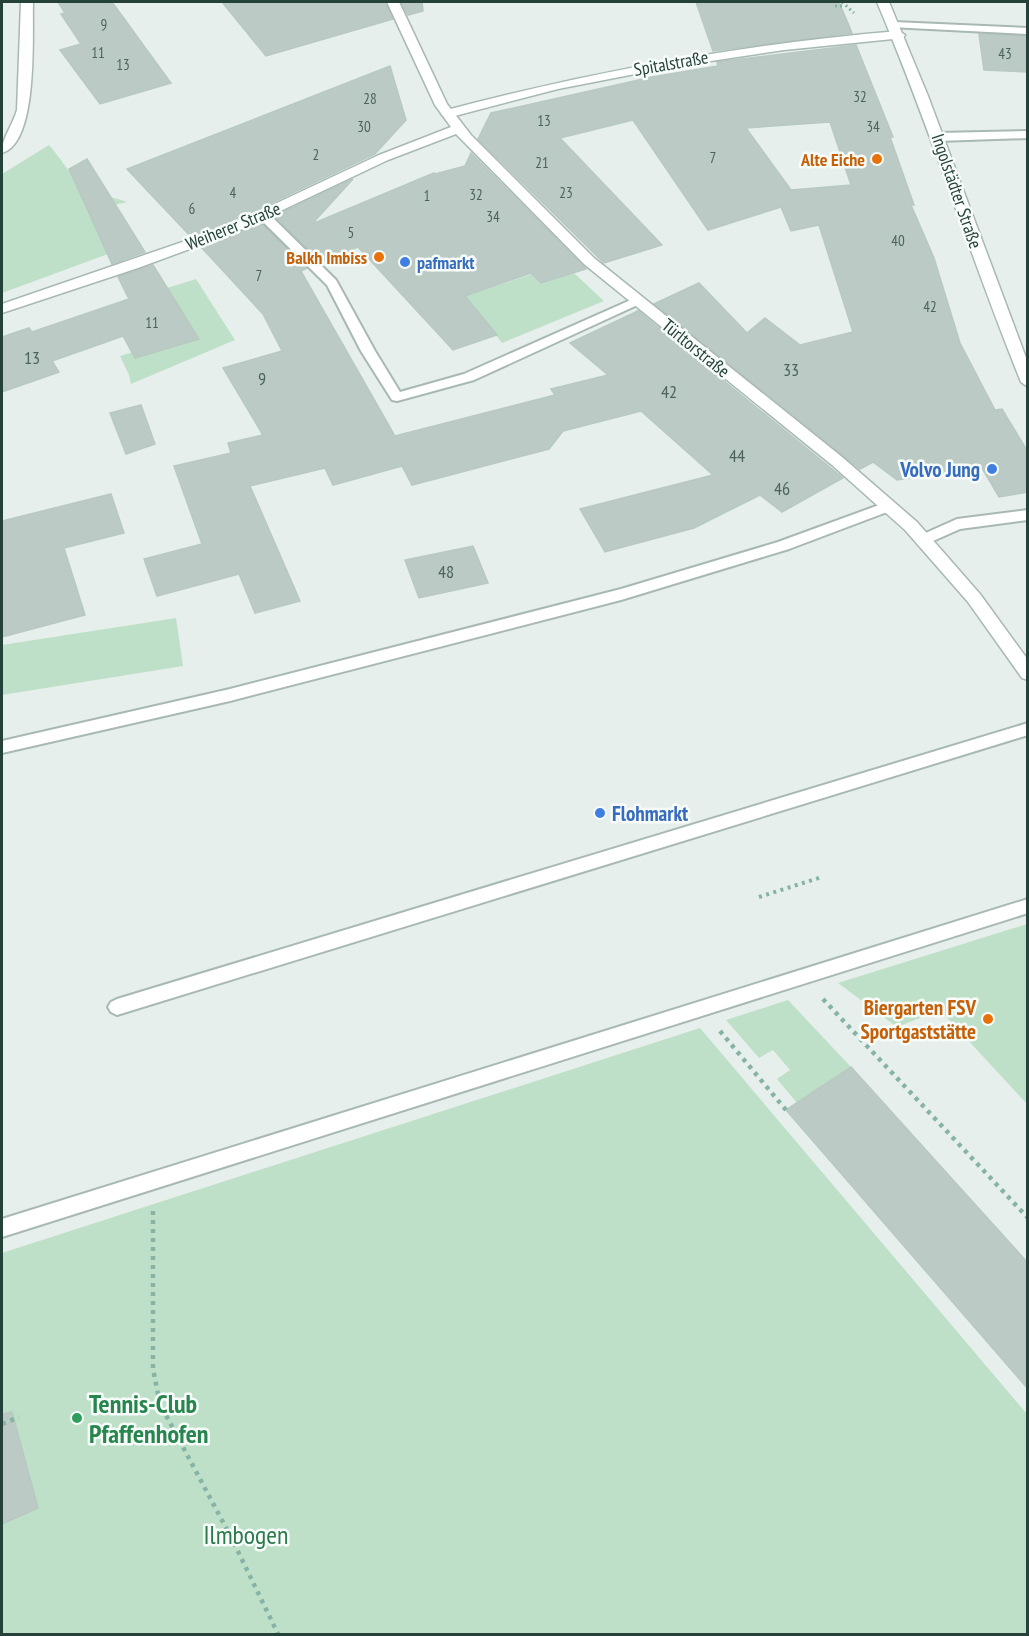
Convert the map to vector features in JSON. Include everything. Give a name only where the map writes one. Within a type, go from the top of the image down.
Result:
[{"type":"street","points":[[2,148],[13,138],[21,125],[27,2]]},
{"type":"street","name":"Türltorstraße","points":[[393,2],[447,114],[458,129],[558,232],[638,302],[890,506],[924,540],[974,598],[1028,674]]},
{"type":"street","name":"Ingolstädter Straße","points":[[883,2],[938,137],[1006,331],[1028,382]]},
{"type":"street","name":"Spitalstraße","points":[[447,114],[555,87],[683,60],[896,30]]},
{"type":"street","name":"Weiherer Straße","points":[[2,309],[181,248],[263,215],[390,153],[458,129]]},
{"type":"lane","points":[[896,30],[1028,31]]},
{"type":"lane","points":[[938,137],[1028,134]]},
{"type":"lane","points":[[263,215],[332,283],[368,351],[398,397],[469,377],[638,302]]},
{"type":"lane","points":[[2,747],[199,704],[646,588],[818,534],[890,506]]},
{"type":"lane","points":[[924,540],[957,524],[1028,515]]},
{"type":"lane","points":[[117,1007],[1028,729]]},
{"type":"lane","points":[[2,1228],[1028,906]]},
{"type":"path","points":[[835,6],[844,6]]},
{"type":"path","points":[[759,897],[822,878]]},
{"type":"path","points":[[802,976],[1028,1218]]},
{"type":"path","points":[[700,1008],[786,1110]]},
{"type":"path","points":[[152,1180],[153,1369],[160,1404],[232,1539],[278,1635]]},
{"type":"path","points":[[2,1424],[19,1417]]},
{"type":"green space","points":[[49,145],[73,177],[87,190],[127,202],[88,211],[108,254],[2,293],[2,174]]},
{"type":"green space","points":[[574,273],[604,301],[502,343],[465,296],[532,274],[541,283]]},
{"type":"green space","points":[[196,279],[235,340],[131,384],[120,356],[159,344],[198,339],[167,288]]},
{"type":"green space","points":[[176,618],[183,666],[2,695],[2,645]]},
{"type":"green space","name":"Biergarten FSV Sportgaststätte","points":[[1027,924],[1027,1104],[940,1010],[897,1027],[838,983]]},
{"type":"green space","points":[[788,1000],[851,1067],[797,1103],[777,1079],[790,1070],[773,1050],[759,1058],[726,1020]]},
{"type":"green space","name":"Ilmbogen","points":[[700,1028],[1027,1414],[1027,1634],[2,1634],[2,1253]]},
{"type":"building","points":[[58,2],[112,2],[171,83],[100,104],[60,50],[81,44],[61,14],[65,13]]},
{"type":"building","points":[[222,2],[385,2],[393,19],[266,56]]},
{"type":"building","points":[[401,2],[422,2],[423,11],[408,15]]},
{"type":"building","points":[[696,2],[839,2],[852,33],[713,51]]},
{"type":"building","points":[[979,34],[1028,36],[1028,72],[984,70]]},
{"type":"building","points":[[856,45],[893,137],[890,137],[914,205],[911,205],[934,258],[960,343],[995,410],[1002,409],[1028,452],[1028,492],[999,497],[982,468],[897,480],[873,462],[860,469],[654,304],[699,283],[747,333],[765,318],[800,345],[853,332],[819,225],[791,231],[781,207],[708,230],[633,120],[560,138],[662,245],[604,263],[478,139],[491,113],[652,77],[718,66],[717,62]],"holes":[[[830,122],[851,185],[791,190],[746,128]]]},
{"type":"building","points":[[390,66],[406,120],[375,154],[225,225],[191,237],[127,169]]},
{"type":"building","points":[[471,153],[586,269],[541,283],[531,273],[465,296],[497,335],[453,350],[358,247],[321,262],[275,216],[353,179],[312,224],[434,173],[465,166]]},
{"type":"building","points":[[87,159],[145,252],[112,264],[69,169]]},
{"type":"building","points":[[261,223],[307,268],[301,271],[395,436],[555,395],[551,389],[608,375],[570,343],[638,311],[843,478],[782,512],[760,495],[694,528],[605,552],[580,509],[713,475],[641,411],[563,431],[549,449],[412,485],[402,466],[333,485],[325,468],[250,486],[300,601],[255,613],[239,574],[157,596],[144,559],[202,544],[174,466],[231,453],[228,443],[263,435],[223,368],[282,351],[263,314],[201,247]]},
{"type":"building","points":[[153,265],[199,339],[135,358],[123,336],[52,361],[59,372],[2,392],[2,337],[29,328],[32,332],[129,299],[118,277]]},
{"type":"building","points":[[141,405],[155,444],[126,454],[110,413]]},
{"type":"building","points":[[111,494],[124,533],[64,548],[85,615],[2,637],[2,521]]},
{"type":"building","points":[[473,546],[488,583],[419,598],[405,560]]},
{"type":"building","points":[[851,1067],[1028,1263],[1028,1389],[786,1110]]},
{"type":"building","points":[[12,1412],[38,1508],[2,1524],[2,1414]]},
{"type":"place","name":"Alte Eiche","points":[[877,159]]},
{"type":"place","name":"Balkh Imbiss","points":[[379,257]]},
{"type":"place","name":"pafmarkt","points":[[405,262]]},
{"type":"place","name":"Volvo Jung","points":[[992,469]]},
{"type":"place","name":"Flohmarkt","points":[[600,813]]},
{"type":"place","name":"Biergarten FSV Sportgaststätte","points":[[988,1019]]},
{"type":"place","name":"Tennis-Club Pfaffenhofen","points":[[77,1418]]}]
